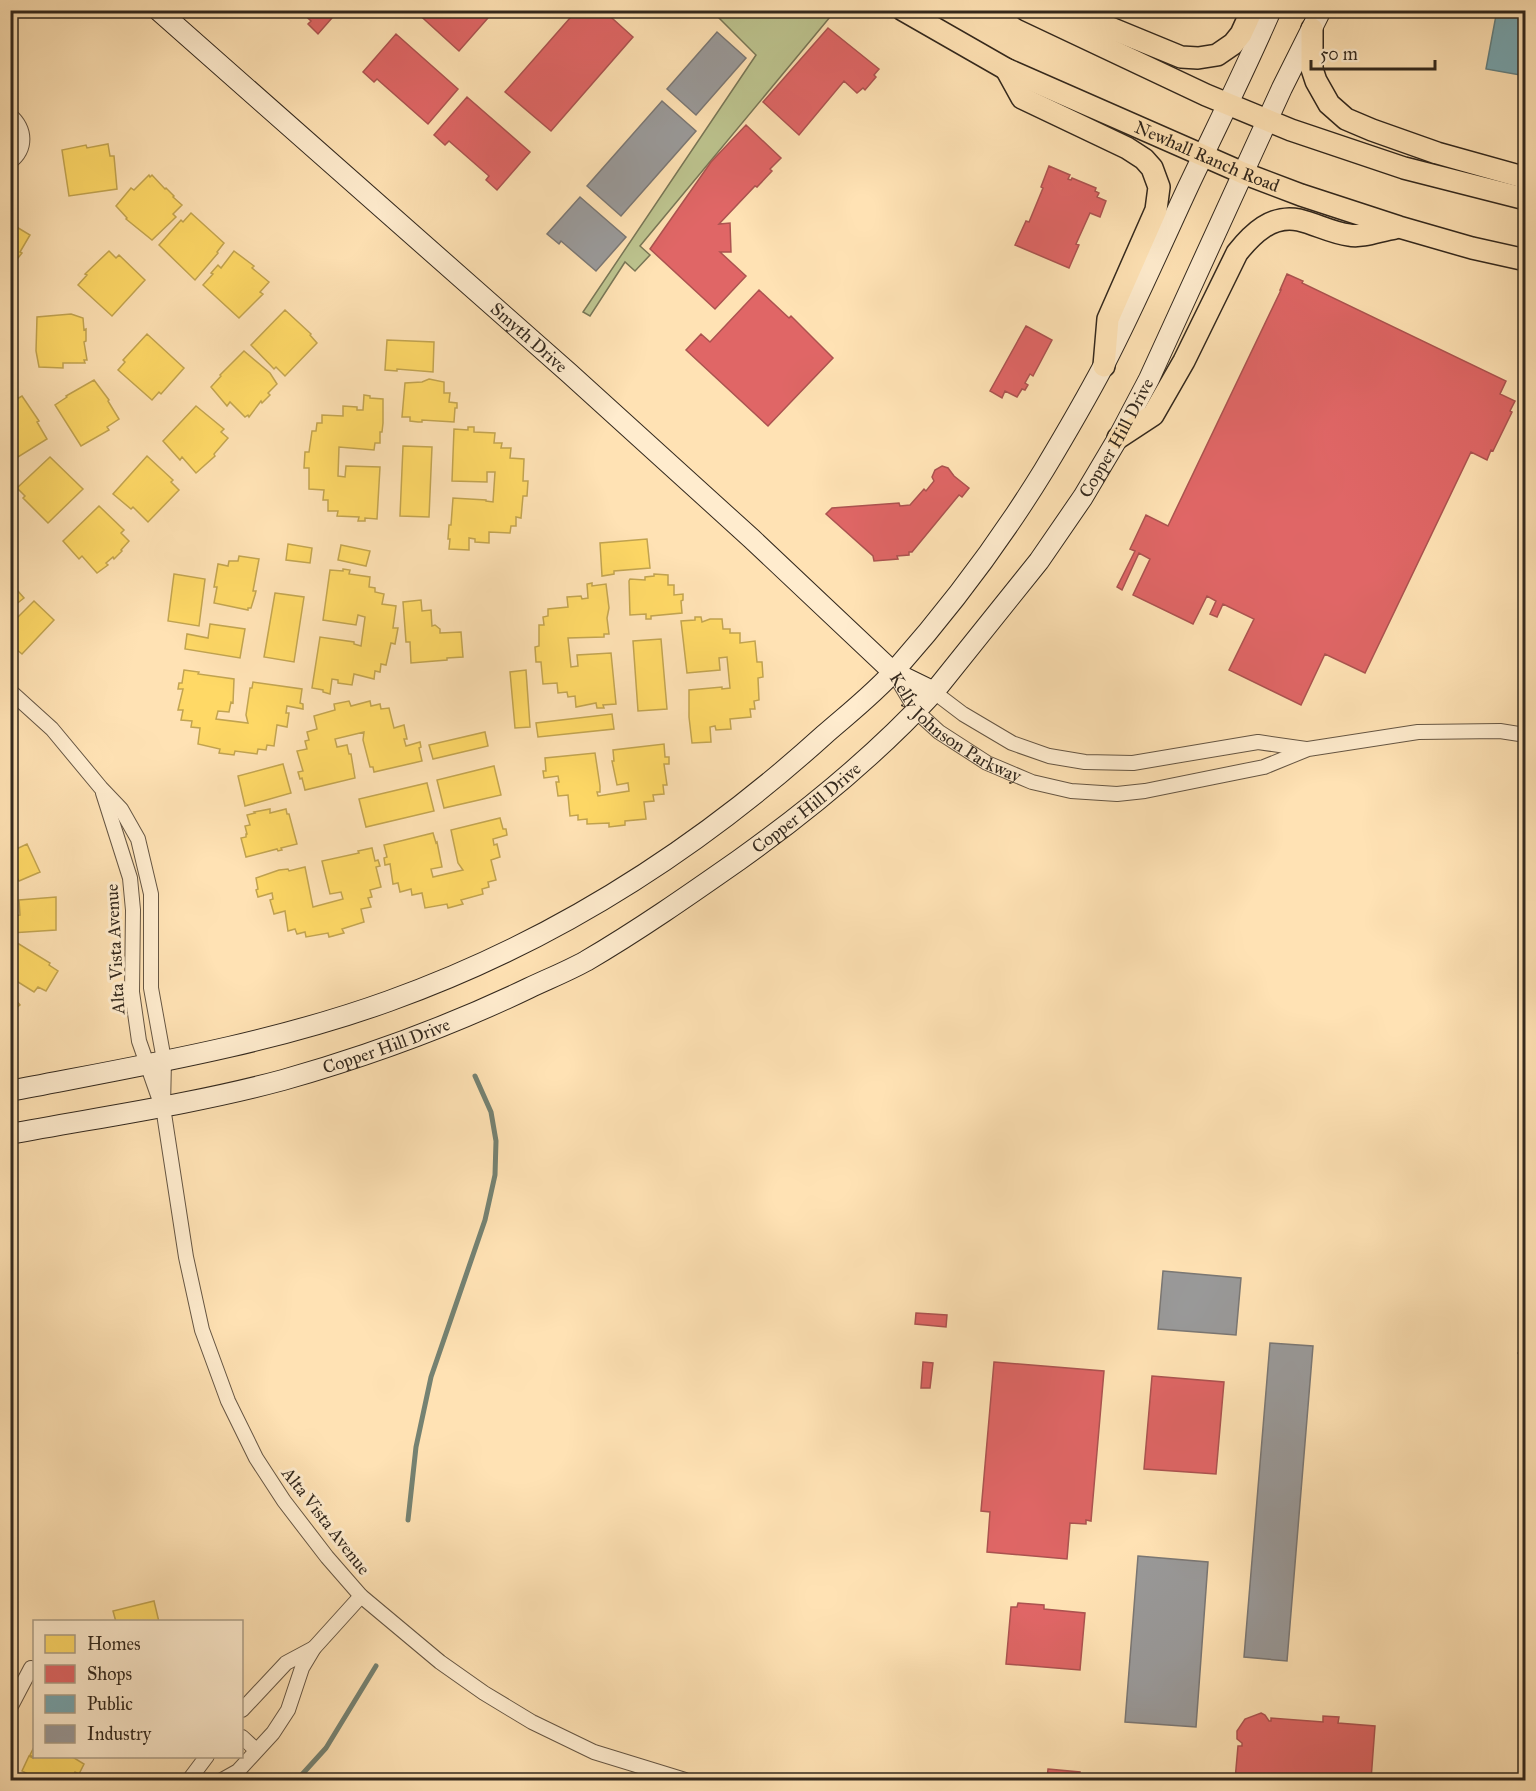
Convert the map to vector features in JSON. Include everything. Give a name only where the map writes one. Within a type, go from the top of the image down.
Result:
[{"type":"main road","name":"Smyth Drive","points":[[158,10],[569,373],[752,539],[893,672]]},
{"type":"main road","name":"Newhall Ranch Road","points":[[903,10],[1006,69],[1243,173],[1301,195],[1399,227],[1472,248],[1526,260]]},
{"type":"main road","points":[[1026,10],[1267,121],[1404,168],[1526,199]]},
{"type":"main road","points":[[1049,22],[1091,20],[1181,57],[1198,58],[1217,55],[1233,44],[1241,34],[1252,10]]},
{"type":"main road","points":[[10,1091],[253,1042],[321,1024],[393,1000],[526,943],[585,911],[654,869],[716,825],[791,765],[893,672],[962,588],[1042,474],[1104,366],[1229,105],[1271,10]]},
{"type":"main road","points":[[1316,20],[1312,69],[1329,104],[1346,119],[1437,153],[1526,178]]},
{"type":"main road","name":"Copper Hill Drive","points":[[10,1134],[163,1107],[282,1080],[410,1040],[477,1013],[584,962],[678,904],[836,786],[934,692],[1039,561],[1083,497],[1118,438],[1168,339],[1282,88],[1316,20]]},
{"type":"main road","points":[[1006,69],[1022,98],[1127,148],[1144,159],[1152,168],[1159,188],[1156,210],[1108,318],[1104,366]]},
{"type":"main road","points":[[1118,438],[1153,415],[1184,361],[1237,253],[1246,240],[1263,226],[1296,219],[1351,236],[1399,227]]},
{"type":"main road","name":"Kelly Johnson Parkway","points":[[893,672],[934,692]]},
{"type":"street","points":[[10,115],[21,129],[23,138],[19,154],[10,162]]},
{"type":"street","name":"Kelly Johnson Parkway","points":[[893,672],[916,711],[939,732],[987,763],[1032,782],[1071,791],[1117,794],[1145,791],[1264,767],[1308,749],[1418,732],[1500,731],[1526,735]]},
{"type":"street","name":"Alta Vista Avenue","points":[[11,692],[52,729],[121,809],[138,839],[148,883],[151,915],[151,988],[155,1062],[186,1257],[202,1330],[228,1401],[256,1458],[284,1501],[327,1557],[361,1596],[440,1662],[484,1693],[532,1722],[594,1752],[685,1780]]},
{"type":"street","name":"Kelly Johnson Parkway","points":[[934,692],[959,712],[1012,743],[1049,756],[1084,762],[1133,763],[1258,742],[1308,749]]},
{"type":"street","name":"Alta Vista Avenue","points":[[101,788],[130,878],[133,909],[132,992],[139,1041],[155,1062]]},
{"type":"street","points":[[222,1780],[238,1771],[273,1733],[288,1710],[303,1668],[314,1648],[361,1596]]},
{"type":"street","points":[[243,1709],[286,1663],[314,1648]]},
{"type":"street","points":[[10,1708],[31,1668]]},
{"type":"street","points":[[243,1738],[256,1750]]},
{"type":"street","points":[[189,1780],[206,1758]]},
{"type":"green space","points":[[712,11],[835,11],[640,246],[650,255],[635,271],[625,262],[590,316],[583,312],[756,55]]},
{"type":"building: Homes","points":[[108,144],[110,156],[114,156],[117,189],[69,196],[62,150],[86,145],[87,148]]},
{"type":"building: Homes","points":[[149,175],[150,177],[152,175],[182,205],[173,214],[176,217],[152,240],[126,219],[116,206],[131,188],[134,190]]},
{"type":"building: Homes","points":[[191,213],[224,243],[195,280],[159,245],[181,220],[183,222]]},
{"type":"building: Homes","points":[[10,223],[30,235],[20,252],[22,253],[10,268]]},
{"type":"building: Homes","points":[[109,251],[116,258],[119,255],[145,280],[112,316],[78,285],[87,275],[85,274]]},
{"type":"building: Homes","points":[[234,251],[254,266],[252,268],[269,282],[260,292],[263,294],[239,318],[203,285],[218,265],[221,268]]},
{"type":"building: Homes","points":[[285,310],[311,334],[317,343],[285,376],[276,367],[274,369],[251,345]]},
{"type":"building: Homes","points":[[71,314],[83,318],[84,330],[86,329],[86,341],[84,342],[87,360],[84,360],[85,363],[63,363],[63,368],[39,367],[36,351],[37,317]]},
{"type":"building: Homes","points":[[147,334],[184,368],[161,394],[159,392],[152,400],[118,370],[125,362],[123,360]]},
{"type":"building: Homes","points":[[387,340],[434,342],[433,372],[385,370]]},
{"type":"building: Homes","points":[[244,351],[270,373],[277,384],[249,417],[248,415],[245,417],[230,402],[227,406],[211,387]]},
{"type":"building: Homes","points":[[10,362],[17,391],[10,392]]},
{"type":"building: Homes","points":[[429,379],[444,382],[444,393],[450,393],[449,402],[457,403],[454,422],[422,420],[418,422],[410,421],[410,417],[402,417],[405,383],[422,382]]},
{"type":"building: Homes","points":[[94,380],[109,400],[119,419],[107,427],[109,430],[81,446],[55,405]]},
{"type":"building: Homes","points":[[364,395],[383,399],[380,443],[375,443],[374,450],[339,447],[338,476],[345,477],[346,466],[380,467],[377,519],[365,518],[365,521],[358,521],[359,517],[337,516],[338,511],[328,511],[328,500],[323,500],[324,490],[309,489],[309,468],[304,468],[305,452],[309,452],[312,431],[316,431],[317,423],[322,423],[322,415],[343,416],[343,406],[363,410]]},
{"type":"building: Homes","points":[[22,396],[39,421],[37,422],[47,439],[18,457],[16,454],[10,458],[10,403]]},
{"type":"building: Homes","points":[[196,406],[224,429],[221,432],[228,438],[214,454],[215,456],[196,473],[182,457],[180,460],[163,441]]},
{"type":"building: Homes","points":[[468,427],[474,427],[474,432],[495,433],[494,443],[502,443],[501,448],[511,448],[510,458],[524,459],[523,481],[528,481],[527,496],[523,496],[521,518],[516,517],[516,526],[511,526],[510,533],[489,532],[489,543],[475,542],[475,539],[469,538],[469,550],[449,549],[449,525],[451,525],[453,498],[493,502],[495,472],[487,472],[487,482],[452,481],[454,429],[468,430]]},
{"type":"building: Homes","points":[[403,446],[432,447],[429,517],[400,516]]},
{"type":"building: Homes","points":[[147,456],[173,480],[171,482],[179,490],[148,522],[133,507],[131,509],[113,494]]},
{"type":"building: Homes","points":[[50,457],[83,489],[48,523],[23,498],[25,496],[17,488]]},
{"type":"building: Homes","points":[[99,506],[124,530],[121,533],[129,541],[114,559],[113,557],[106,563],[108,565],[97,573],[82,556],[79,559],[63,541]]},
{"type":"building: Homes","points":[[647,539],[650,568],[614,571],[614,574],[602,576],[600,543]]},
{"type":"building: Homes","points":[[288,544],[312,548],[310,563],[286,560]]},
{"type":"building: Homes","points":[[341,545],[370,551],[366,566],[338,560]]},
{"type":"building: Homes","points":[[239,556],[259,559],[253,591],[256,591],[251,608],[248,610],[214,603],[218,564],[228,566],[229,561],[238,561]]},
{"type":"building: Homes","points":[[343,569],[350,570],[349,574],[370,577],[369,587],[375,588],[375,592],[384,594],[382,604],[396,606],[393,628],[398,628],[395,644],[391,643],[386,665],[381,664],[380,672],[375,671],[374,679],[354,674],[352,685],[338,683],[338,680],[332,679],[330,694],[312,688],[320,637],[354,642],[361,646],[365,617],[358,615],[356,625],[323,620],[330,570],[343,571]]},
{"type":"building: Homes","points":[[174,574],[205,579],[199,626],[168,621]]},
{"type":"building: Homes","points":[[654,574],[668,575],[668,585],[674,585],[674,595],[683,594],[682,613],[651,616],[651,619],[646,619],[646,614],[630,615],[630,579],[645,580],[645,577],[654,576]]},
{"type":"building: Homes","points":[[10,582],[24,598],[10,609]]},
{"type":"building: Homes","points":[[592,583],[592,586],[606,584],[609,634],[604,634],[604,637],[568,638],[571,667],[578,666],[577,655],[611,653],[616,704],[603,705],[604,708],[597,708],[596,703],[576,707],[575,696],[568,697],[567,692],[558,693],[557,683],[543,684],[541,662],[536,662],[535,647],[539,646],[539,625],[544,625],[543,617],[548,616],[548,609],[568,607],[567,597],[588,598],[587,584]]},
{"type":"building: Homes","points":[[275,593],[304,597],[294,662],[264,657]]},
{"type":"building: Homes","points":[[421,600],[422,611],[431,610],[432,626],[435,625],[440,629],[440,633],[461,632],[463,657],[411,663],[410,642],[406,642],[403,602]]},
{"type":"building: Homes","points":[[34,601],[54,620],[22,654],[10,644],[10,625]]},
{"type":"building: Homes","points":[[695,617],[701,617],[702,622],[722,619],[723,629],[730,629],[730,633],[740,633],[740,643],[755,641],[757,662],[762,662],[763,677],[758,678],[759,700],[754,701],[755,709],[750,709],[751,717],[730,719],[731,729],[716,730],[715,726],[710,727],[711,742],[692,743],[689,690],[730,688],[727,657],[719,658],[720,670],[687,673],[681,621],[695,620]]},
{"type":"building: Homes","points":[[210,624],[245,629],[240,658],[185,649],[187,634],[208,638]]},
{"type":"building: Homes","points":[[661,639],[667,709],[638,711],[633,641]]},
{"type":"building: Homes","points":[[184,670],[234,679],[233,703],[231,702],[229,712],[218,711],[216,719],[248,723],[246,715],[253,682],[302,689],[300,703],[303,704],[303,709],[287,706],[286,713],[289,713],[287,727],[277,725],[274,746],[267,745],[266,750],[258,749],[257,754],[235,751],[234,755],[219,753],[220,749],[198,744],[200,728],[191,727],[192,721],[181,720],[183,710],[178,710],[183,689],[178,689],[179,683],[182,683]]},
{"type":"building: Homes","points":[[526,670],[530,727],[515,728],[510,672]]},
{"type":"building: Homes","points":[[349,701],[351,706],[370,701],[371,706],[380,704],[381,709],[389,708],[394,728],[404,725],[406,746],[420,742],[422,761],[374,772],[373,767],[370,767],[363,740],[364,732],[335,739],[337,747],[347,745],[355,778],[305,790],[298,772],[303,771],[297,751],[307,749],[305,741],[309,740],[307,732],[317,729],[314,716],[335,710],[334,704]]},
{"type":"building: Homes","points":[[612,714],[614,729],[538,737],[536,723]]},
{"type":"building: Homes","points":[[485,732],[488,746],[433,759],[429,745]]},
{"type":"building: Homes","points":[[664,744],[665,757],[669,757],[669,764],[664,764],[667,785],[663,785],[664,794],[653,795],[654,801],[644,802],[646,819],[625,821],[625,825],[609,827],[609,823],[587,824],[587,819],[578,820],[578,815],[570,816],[568,795],[558,796],[556,782],[559,782],[558,776],[544,778],[545,758],[595,753],[600,786],[598,796],[629,791],[628,783],[617,785],[612,761],[614,761],[613,750]]},
{"type":"building: Homes","points":[[283,764],[291,793],[245,806],[238,776]]},
{"type":"building: Homes","points":[[494,766],[501,795],[444,808],[437,780]]},
{"type":"building: Homes","points":[[427,783],[434,811],[366,827],[359,799]]},
{"type":"building: Homes","points":[[270,809],[270,813],[286,809],[297,844],[281,848],[282,850],[277,849],[246,857],[241,838],[246,837],[247,834],[245,826],[250,825],[247,815]]},
{"type":"building: Homes","points":[[500,818],[507,835],[493,839],[494,845],[497,844],[500,857],[491,860],[496,880],[488,882],[489,887],[482,889],[483,894],[461,900],[463,904],[448,908],[447,904],[425,908],[422,893],[412,895],[411,889],[400,892],[398,883],[393,884],[390,864],[385,865],[384,858],[387,857],[384,845],[433,833],[442,867],[431,869],[433,877],[463,870],[458,863],[451,830]]},
{"type":"building: Homes","points":[[27,844],[40,872],[19,881],[15,874],[10,876],[10,852]]},
{"type":"building: Homes","points":[[372,848],[375,861],[378,860],[380,866],[376,867],[381,887],[370,890],[372,897],[368,898],[371,907],[361,909],[364,922],[342,929],[344,933],[329,937],[328,933],[306,937],[305,932],[297,934],[295,929],[288,931],[285,911],[274,914],[270,900],[273,899],[272,893],[258,897],[256,878],[279,870],[288,869],[289,871],[305,867],[313,907],[343,899],[341,892],[330,894],[322,861]]},
{"type":"building: Homes","points":[[56,897],[56,930],[11,933],[10,916],[20,915],[19,900]]},
{"type":"building: Homes","points":[[14,941],[50,963],[49,965],[58,971],[46,991],[38,987],[34,992],[10,977],[10,945]]},
{"type":"building: Homes","points":[[10,994],[20,1005],[10,1013]]},
{"type":"building: Homes","points":[[154,1601],[159,1620],[115,1620],[113,1611]]},
{"type":"building: Homes","points":[[29,1756],[33,1758],[74,1758],[84,1764],[79,1774],[75,1772],[71,1780],[39,1780],[22,1771]]},
{"type":"building: Shops","points":[[299,10],[339,10],[318,34],[308,24],[311,21]]},
{"type":"building: Shops","points":[[414,10],[495,10],[459,51]]},
{"type":"building: Shops","points":[[577,10],[603,10],[633,37],[551,131],[505,92]]},
{"type":"building: Shops","points":[[828,28],[879,69],[874,75],[876,77],[865,90],[863,88],[857,93],[844,81],[799,135],[763,102]]},
{"type":"building: Shops","points":[[396,34],[458,89],[428,124],[377,79],[374,82],[363,72]]},
{"type":"building: Shops","points":[[467,97],[530,152],[497,190],[486,180],[489,176],[449,141],[445,145],[434,135]]},
{"type":"building: Shops","points":[[746,125],[781,158],[757,187],[755,186],[719,224],[730,223],[731,252],[720,252],[746,276],[715,309],[650,249],[711,162]]},
{"type":"building: Shops","points":[[1049,166],[1070,175],[1068,179],[1072,178],[1096,188],[1095,191],[1099,193],[1097,197],[1106,201],[1100,217],[1090,213],[1076,244],[1079,245],[1069,268],[1015,245],[1026,221],[1029,222]]},
{"type":"building: Shops","points":[[1287,274],[1506,381],[1500,394],[1515,401],[1510,411],[1512,412],[1487,460],[1471,452],[1365,673],[1325,654],[1301,705],[1229,670],[1254,619],[1223,604],[1217,617],[1210,614],[1216,601],[1207,596],[1193,624],[1133,595],[1150,559],[1139,553],[1122,590],[1117,587],[1135,551],[1130,549],[1146,515],[1168,526]]},
{"type":"building: Shops","points":[[759,290],[789,318],[791,316],[833,358],[768,426],[686,350],[701,334],[710,342]]},
{"type":"building: Shops","points":[[1026,326],[1052,340],[1033,376],[1030,374],[1025,383],[1028,385],[1025,390],[1022,389],[1017,397],[1005,391],[1002,398],[990,391]]},
{"type":"building: Shops","points":[[942,466],[948,468],[969,488],[962,497],[959,495],[912,552],[909,552],[909,555],[897,556],[898,559],[874,561],[873,556],[826,514],[832,508],[899,503],[900,506],[910,505],[924,489],[926,491],[934,481],[932,477],[935,470]]},
{"type":"building: Shops","points":[[916,1313],[947,1315],[946,1327],[915,1324]]},
{"type":"building: Shops","points":[[923,1362],[933,1363],[930,1388],[921,1388]]},
{"type":"building: Shops","points":[[994,1362],[1104,1371],[1091,1521],[1086,1520],[1086,1524],[1070,1523],[1067,1559],[987,1552],[990,1512],[981,1511]]},
{"type":"building: Shops","points":[[1152,1376],[1224,1382],[1216,1474],[1144,1469]]},
{"type":"building: Shops","points":[[1018,1603],[1044,1605],[1044,1609],[1085,1613],[1080,1670],[1006,1664],[1011,1607],[1017,1607]]},
{"type":"building: Shops","points":[[1261,1713],[1269,1721],[1271,1718],[1323,1722],[1323,1716],[1339,1717],[1338,1723],[1375,1726],[1371,1780],[1279,1777],[1279,1780],[1235,1780],[1238,1746],[1242,1746],[1237,1739],[1237,1731],[1245,1719]]},
{"type":"building: Shops","points":[[1048,1769],[1080,1772],[1079,1780],[1047,1780]]},
{"type":"building: Public","points":[[1497,10],[1526,10],[1526,76],[1486,69]]},
{"type":"building: Industry","points":[[717,32],[746,58],[696,115],[667,89]]},
{"type":"building: Industry","points":[[662,101],[696,131],[621,216],[587,186]]},
{"type":"building: Industry","points":[[580,197],[626,237],[596,271],[561,241],[559,244],[547,234]]},
{"type":"building: Industry","points":[[1163,1271],[1241,1278],[1236,1335],[1158,1329]]},
{"type":"building: Industry","points":[[1270,1343],[1313,1346],[1287,1661],[1244,1657]]},
{"type":"building: Industry","points":[[1526,1349],[1526,1366],[1518,1353]]},
{"type":"building: Industry","points":[[1138,1556],[1208,1562],[1196,1727],[1125,1722]]},
{"type":"waterway","points":[[408,1520],[416,1447],[431,1377],[485,1220],[495,1175],[496,1141],[491,1112],[475,1076]]},
{"type":"waterway","points":[[297,1780],[326,1748],[376,1666]]}]
